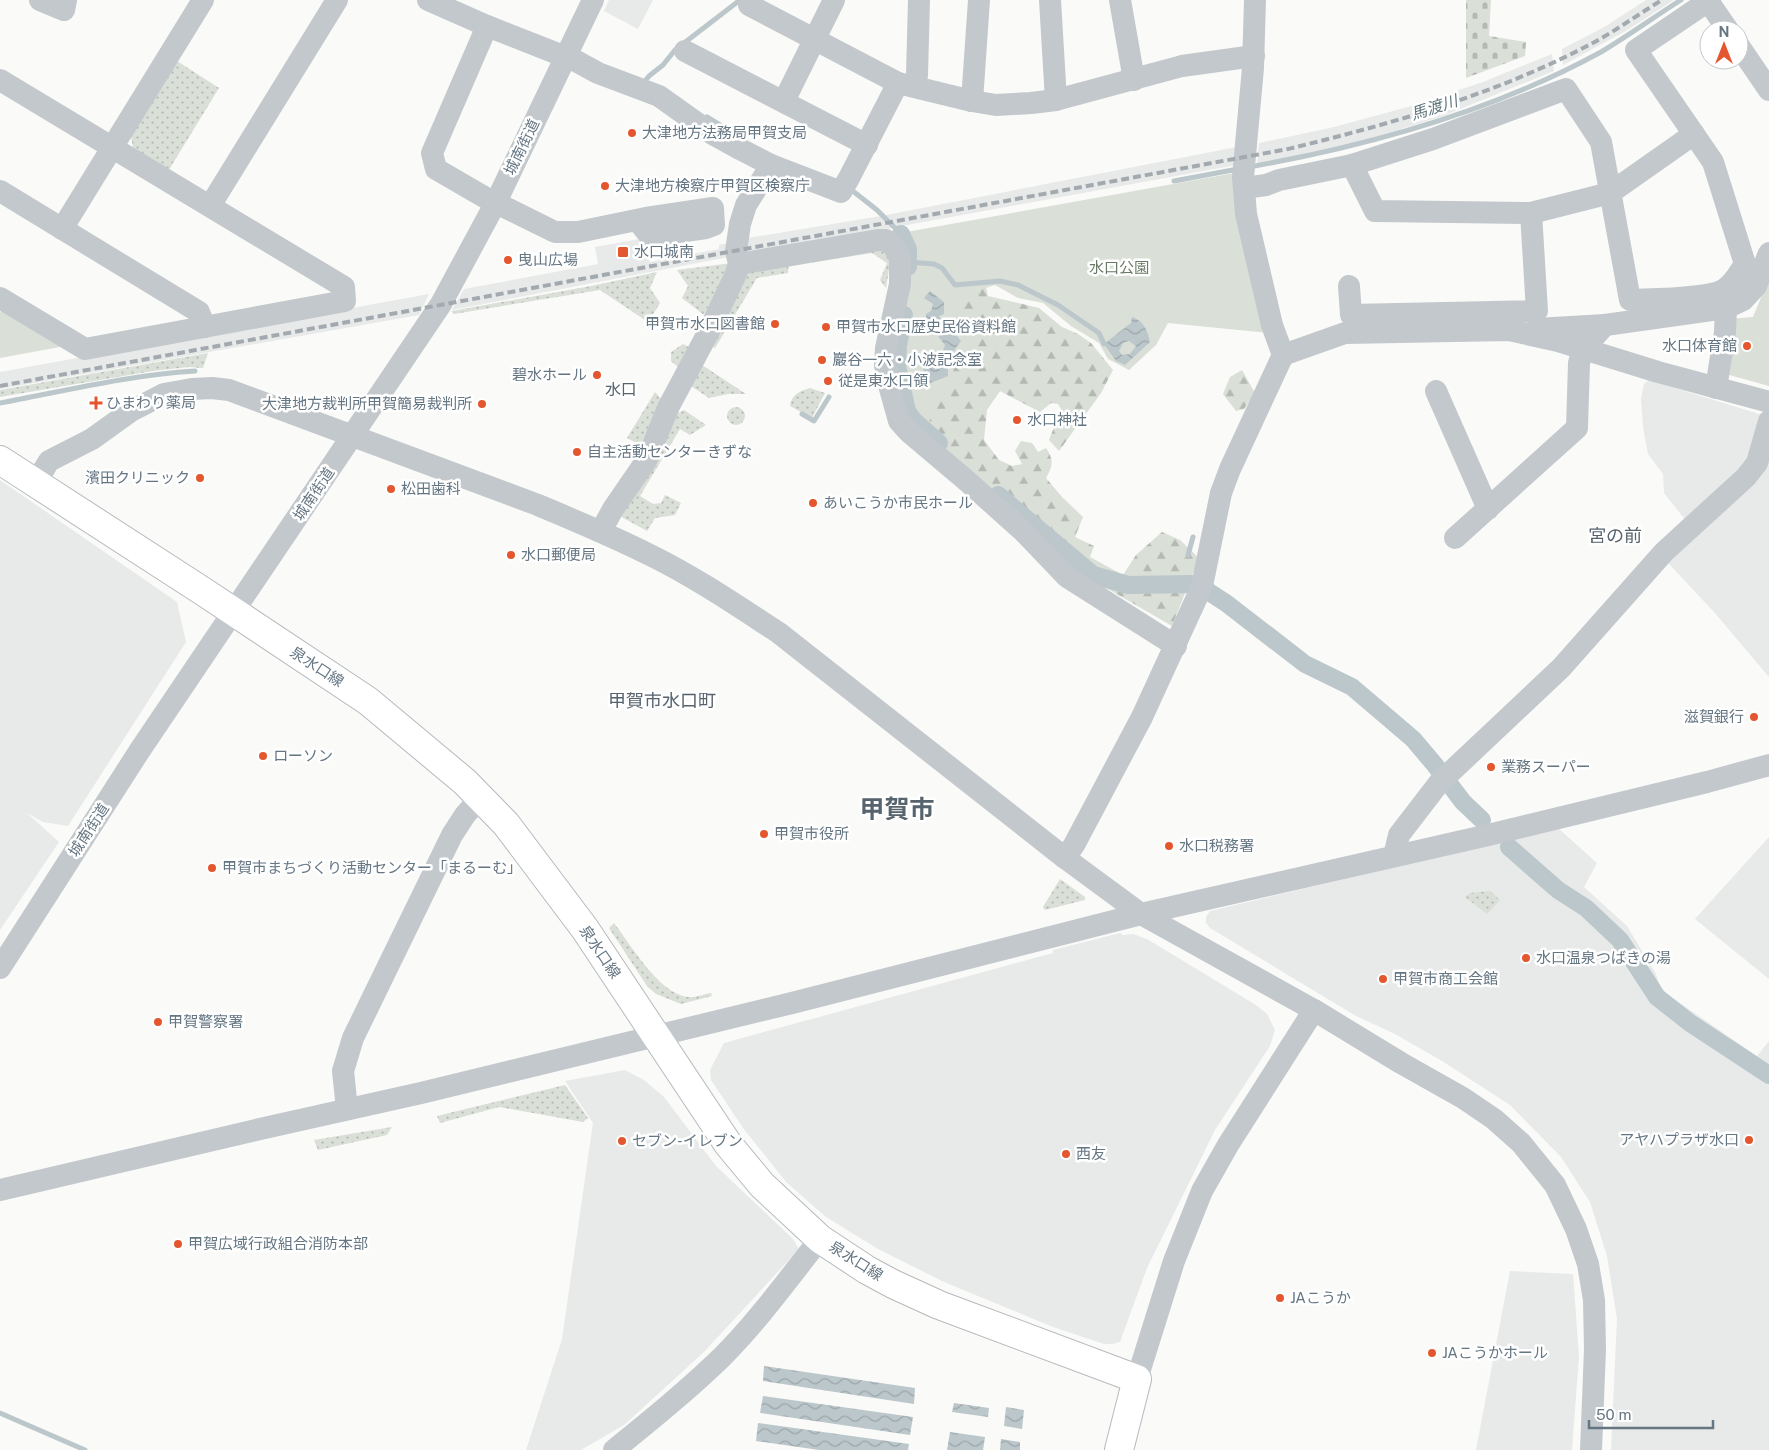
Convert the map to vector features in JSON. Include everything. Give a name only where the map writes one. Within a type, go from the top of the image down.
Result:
[{"type":"main road","name":"泉水口線","points":[[0,460],[235,612],[368,701],[465,782],[506,824],[585,929],[734,1150],[762,1185],[820,1239],[893,1284],[932,1301],[1137,1379]]},
{"type":"main road","points":[[1119,1450],[1137,1379]]},
{"type":"street","points":[[40,0],[64,10],[66,0]]},
{"type":"street","points":[[62,229],[203,0]]},
{"type":"street","points":[[210,206],[337,0]]},
{"type":"street","points":[[428,0],[487,26],[566,57],[598,73],[659,96],[712,133],[771,165],[845,185],[867,145],[906,84],[917,75],[919,0]]},
{"type":"street","name":"城南街道","points":[[0,968],[140,750],[235,612],[441,304],[496,202],[593,0]]},
{"type":"street","points":[[784,101],[834,0]]},
{"type":"street","points":[[972,101],[979,0]]},
{"type":"street","points":[[1050,0],[1056,100]]},
{"type":"street","points":[[1120,0],[1134,80]]},
{"type":"street","points":[[1065,858],[1074,846],[1176,646],[1202,586],[1221,493],[1230,469],[1283,355],[1267,306],[1246,214],[1243,176],[1254,56],[1255,0]]},
{"type":"street","points":[[1243,176],[1266,185],[1279,180],[1352,166],[1433,139],[1566,89],[1601,142],[1630,300],[1701,295],[1723,290],[1737,277],[1745,264],[1713,162],[1636,50],[1709,1],[1721,20]]},
{"type":"street","points":[[749,5],[906,84],[972,101],[996,105],[1031,104],[1056,100],[1182,66],[1254,56]]},
{"type":"street","points":[[487,26],[432,152],[436,169],[555,232],[578,232],[637,220]]},
{"type":"street","points":[[685,51],[867,145]]},
{"type":"street","points":[[1749,61],[1769,90]]},
{"type":"street","points":[[0,80],[344,288],[345,301],[84,349],[0,298]]},
{"type":"street","points":[[1352,166],[1375,211],[1531,213],[1610,193],[1694,134]]},
{"type":"street","points":[[601,531],[613,509],[646,461],[669,406],[700,356],[739,264],[736,251],[740,224],[746,205],[771,165]]},
{"type":"street","points":[[0,191],[199,312],[205,327]]},
{"type":"street","points":[[1349,286],[1351,315],[1537,311],[1531,213]]},
{"type":"street","points":[[739,264],[878,240],[886,240],[893,245],[900,258],[900,284],[886,348],[885,365],[888,385],[899,421],[909,432],[979,490],[1023,531],[1067,577],[1176,646]]},
{"type":"street","points":[[1283,355],[1345,334],[1509,330],[1605,325],[1726,308],[1743,300],[1756,286],[1769,253]]},
{"type":"street","points":[[1716,388],[1725,332],[1726,308]]},
{"type":"street","points":[[1455,538],[1577,428],[1579,363],[1583,349],[1605,325]]},
{"type":"street","points":[[1509,330],[1558,341],[1658,372],[1769,402]]},
{"type":"street","points":[[36,482],[49,461],[92,439],[131,411],[164,394],[192,389],[212,388],[229,390],[538,505],[601,531],[654,557],[731,602],[779,633],[1065,858],[1141,914],[1314,1010],[1463,1098],[1494,1119],[1521,1143],[1555,1185],[1583,1248],[1594,1300],[1595,1363],[1591,1450]]},
{"type":"street","points":[[1436,391],[1488,509]]},
{"type":"street","points":[[1394,856],[1399,835],[1445,777],[1560,668],[1664,552],[1746,477],[1757,463],[1769,422]]},
{"type":"street","points":[[0,1190],[656,1036],[1141,914],[1687,787],[1769,765]]},
{"type":"street","points":[[347,1109],[344,1070],[352,1038],[452,835],[465,815],[480,798]]},
{"type":"street","points":[[1137,1379],[1174,1261],[1202,1191],[1228,1145],[1314,1010]]},
{"type":"street","points":[[614,1450],[684,1392],[722,1357],[755,1321],[820,1239]]},
{"type":"shaded area","points":[[609,0],[653,0],[638,29],[604,11]]},
{"type":"shaded area","points":[[1646,0],[1674,0],[1624,32],[1563,65],[1562,49],[1606,26]]},
{"type":"shaded area","points":[[1552,54],[1554,71],[1443,116],[1350,145],[1257,164],[1259,143],[1334,127],[1408,107],[1483,82]]},
{"type":"shaded area","points":[[1242,146],[1242,164],[891,228],[880,233],[748,254],[748,238],[881,216]]},
{"type":"shaded area","points":[[645,238],[650,262],[719,249],[719,245],[735,241],[734,256],[452,310],[464,289],[598,264],[595,247]]},
{"type":"shaded area","points":[[429,294],[419,315],[0,389],[0,372]]},
{"type":"shaded area","points":[[1649,380],[1769,417],[1769,677],[1714,612],[1657,551],[1687,522],[1664,493],[1663,474],[1648,454],[1643,427],[1641,398],[1644,384]]},
{"type":"shaded area","points":[[0,480],[177,602],[186,642],[68,826],[43,822],[27,813],[59,842],[0,930]]},
{"type":"shaded area","points":[[1558,828],[1597,863],[1584,887],[1627,926],[1656,974],[1661,990],[1757,1056],[1769,1041],[1769,1450],[1611,1450],[1617,1319],[1607,1256],[1590,1202],[1561,1157],[1510,1105],[1442,1061],[1395,1034],[1356,1016],[1210,928],[1206,923],[1206,917],[1210,911]]},
{"type":"shaded area","points":[[1769,837],[1769,979],[1695,919]]},
{"type":"shaded area","points":[[1120,933],[1123,935],[1133,934],[1147,939],[1256,1005],[1267,1014],[1275,1030],[1270,1046],[1215,1130],[1147,1268],[1120,1342],[1104,1344],[1053,1327],[944,1282],[878,1249],[826,1217],[787,1183],[743,1128],[711,1080],[710,1070],[724,1043],[1053,953],[1053,950]]},
{"type":"shaded area","points":[[625,1070],[644,1080],[664,1097],[716,1166],[793,1239],[799,1249],[704,1352],[624,1425],[581,1450],[526,1450],[562,1339],[593,1123],[565,1081]]},
{"type":"shaded area","points":[[1510,1271],[1573,1274],[1579,1356],[1572,1450],[1476,1450]]},
{"type":"green space","points":[[1466,0],[1491,0],[1489,36],[1526,42],[1525,56],[1466,78]]},
{"type":"green space","points":[[177,61],[219,88],[167,173],[134,153],[131,136]]},
{"type":"green space","name":"水口公園","points":[[1240,172],[1269,333],[1168,323],[1156,345],[1129,370],[1108,359],[1099,343],[1071,326],[1043,303],[1018,298],[995,285],[961,296],[956,309],[965,341],[950,379],[927,426],[906,404],[897,364],[898,314],[907,253],[901,233]]},
{"type":"green space","points":[[880,245],[891,256],[886,288],[880,280],[887,263],[872,253],[810,263]]},
{"type":"green space","points":[[789,261],[788,273],[757,278],[715,348],[709,345],[747,268]]},
{"type":"green space","points":[[732,263],[704,315],[682,298],[688,286],[677,270]]},
{"type":"green space","points":[[657,272],[650,288],[660,303],[648,322],[600,290],[454,314],[452,311],[591,286]]},
{"type":"green space","name":"水口体育館","points":[[1769,278],[1769,386],[1722,373],[1729,319],[1753,317]]},
{"type":"green space","points":[[984,279],[988,296],[1039,308],[1062,327],[1078,334],[1091,343],[1113,370],[1101,393],[1059,451],[1049,440],[1061,409],[1058,404],[1051,403],[1040,412],[1000,391],[987,410],[984,440],[999,460],[1012,466],[1022,464],[1015,451],[1021,441],[1032,443],[1038,452],[1046,448],[1052,463],[1046,478],[1083,517],[1075,537],[1094,546],[1090,557],[1123,575],[1136,555],[1162,532],[1180,540],[1199,558],[1172,626],[1096,582],[1029,526],[903,414],[893,361],[899,322]]},
{"type":"green space","points":[[3,308],[65,346],[0,358],[0,313]]},
{"type":"green space","points":[[683,344],[691,348],[678,367],[671,361],[671,352]]},
{"type":"green space","points":[[208,353],[203,368],[189,367],[153,371],[0,397],[0,390]]},
{"type":"green space","points":[[699,363],[746,394],[728,394],[709,398],[688,384]]},
{"type":"green space","points":[[1242,370],[1255,393],[1244,409],[1236,411],[1223,394],[1230,377]]},
{"type":"green space","points":[[810,388],[825,393],[812,418],[790,406],[792,399],[797,394]]},
{"type":"green space","points":[[655,392],[662,400],[640,445],[627,438]]},
{"type":"green space","points":[[732,407],[740,407],[745,412],[743,423],[732,425],[727,420],[727,412]]},
{"type":"green space","points":[[684,410],[706,425],[690,435],[680,429],[640,496],[653,504],[661,503],[665,495],[681,503],[675,515],[655,518],[647,531],[618,515],[676,414]]},
{"type":"green space","points":[[1060,879],[1085,897],[1085,900],[1045,910],[1043,907]]},
{"type":"green space","points":[[1490,891],[1500,900],[1487,914],[1465,897],[1470,893]]},
{"type":"green space","points":[[614,923],[646,967],[667,987],[677,994],[688,997],[711,993],[712,996],[681,1004],[656,994],[647,986],[609,928]]},
{"type":"green space","points":[[565,1085],[588,1118],[583,1122],[499,1107],[440,1123],[437,1116]]},
{"type":"green space","points":[[392,1127],[387,1135],[318,1150],[314,1140]]},
{"type":"water","points":[[930,291],[944,302],[944,314],[939,316],[941,320],[937,327],[926,336],[921,327],[926,323],[926,314],[931,311],[933,304],[924,298]]},
{"type":"water","points":[[1132,317],[1142,323],[1150,342],[1125,365],[1116,361],[1104,344],[1131,323]],"holes":[[[1129,341],[1136,346],[1130,354],[1122,355],[1119,351],[1123,343]]]},
{"type":"water","points":[[945,329],[957,336],[961,341],[951,357],[948,366],[948,376],[928,384],[921,363],[940,359],[945,345],[938,336]]},
{"type":"water","points":[[764,1366],[915,1388],[914,1404],[763,1381]]},
{"type":"water","points":[[763,1396],[913,1417],[910,1435],[760,1413]]},
{"type":"water","points":[[954,1403],[989,1408],[988,1417],[952,1412]]},
{"type":"water","points":[[1006,1407],[1024,1410],[1022,1429],[1004,1426]]},
{"type":"water","points":[[758,1423],[909,1444],[908,1450],[819,1450],[756,1441]]},
{"type":"water","points":[[950,1432],[985,1437],[983,1450],[947,1450]]},
{"type":"water","points":[[1001,1439],[1020,1442],[1020,1450],[1000,1450]]},
{"type":"waterway","points":[[645,81],[663,65],[675,50],[740,0]]},
{"type":"waterway","name":"馬渡川","points":[[1249,167],[1385,137],[1474,108],[1518,91],[1560,73],[1601,52],[1681,0]]},
{"type":"waterway","points":[[707,117],[725,128]]},
{"type":"waterway","name":"馬渡川","points":[[1174,181],[1238,169]]},
{"type":"waterway","points":[[849,188],[877,210],[901,234]]},
{"type":"waterway","points":[[901,234],[908,249],[908,267]]},
{"type":"waterway","points":[[908,262],[934,264],[942,268],[955,285],[1000,281],[1018,285],[1058,305],[1099,333],[1104,344]]},
{"type":"waterway","points":[[904,315],[898,345],[897,366],[907,411],[913,420],[939,443]]},
{"type":"waterway","points":[[0,403],[121,380],[195,371]]},
{"type":"waterway","points":[[802,414],[814,421],[829,397]]},
{"type":"waterway","points":[[998,495],[1093,575],[1128,585],[1192,584],[1226,603],[1305,664],[1352,687],[1413,739],[1463,802],[1482,820]]},
{"type":"waterway","points":[[1188,555],[1193,537]]},
{"type":"waterway","points":[[1176,584],[1177,580]]},
{"type":"waterway","points":[[1509,847],[1558,890],[1586,908],[1620,940],[1657,997],[1690,1023],[1769,1075]]},
{"type":"waterway","points":[[0,1413],[85,1450]]},
{"type":"railway","points":[[0,386],[1288,149],[1365,129],[1478,94],[1597,41],[1662,0]]},
{"type":"place","name":"大津地方法務局甲賀支局","points":[[632,133]]},
{"type":"place","name":"大津地方検察庁甲賀区検察庁","points":[[605,186]]},
{"type":"place","name":"水口城南","points":[[623,252]]},
{"type":"place","name":"曳山広場","points":[[508,260]]},
{"type":"place","name":"甲賀市水口図書館","points":[[775,324]]},
{"type":"place","name":"甲賀市水口歴史民俗資料館","points":[[826,327]]},
{"type":"place","name":"水口体育館","points":[[1747,346]]},
{"type":"place","name":"巖谷一六・小波記念室","points":[[822,360]]},
{"type":"place","name":"碧水ホール","points":[[597,375]]},
{"type":"place","name":"従是東水口領","points":[[828,381]]},
{"type":"place","name":"ひまわり薬局","points":[[96,403]]},
{"type":"place","name":"大津地方裁判所甲賀簡易裁判所","points":[[482,404]]},
{"type":"place","name":"水口神社","points":[[1017,420]]},
{"type":"place","name":"自主活動センターきずな","points":[[577,452]]},
{"type":"place","name":"濱田クリニック","points":[[200,478]]},
{"type":"place","name":"松田歯科","points":[[391,489]]},
{"type":"place","name":"あいこうか市民ホール","points":[[813,503]]},
{"type":"place","name":"水口郵便局","points":[[511,555]]},
{"type":"place","name":"滋賀銀行","points":[[1754,717]]},
{"type":"place","name":"ローソン","points":[[263,756]]},
{"type":"place","name":"業務スーパー","points":[[1491,767]]},
{"type":"place","name":"甲賀市役所","points":[[764,834]]},
{"type":"place","name":"水口税務署","points":[[1169,846]]},
{"type":"place","name":"甲賀市まちづくり活動センター「まるーむ」","points":[[212,868]]},
{"type":"place","name":"水口温泉つばきの湯","points":[[1526,958]]},
{"type":"place","name":"甲賀市商工会館","points":[[1383,979]]},
{"type":"place","name":"甲賀警察署","points":[[158,1022]]},
{"type":"place","name":"アヤハプラザ水口","points":[[1749,1140]]},
{"type":"place","name":"セブン-イレブン","points":[[622,1141]]},
{"type":"place","name":"西友","points":[[1066,1154]]},
{"type":"place","name":"甲賀広域行政組合消防本部","points":[[178,1244]]},
{"type":"place","name":"JAこうか","points":[[1280,1298]]},
{"type":"place","name":"JAこうかホール","points":[[1432,1353]]},
{"type":"district","name":"水口","points":[[621,389]]},
{"type":"district","name":"宮の前","points":[[1615,536]]},
{"type":"district","name":"甲賀市水口町","points":[[662,701]]},
{"type":"district","name":"甲賀市","points":[[897,809]]}]
